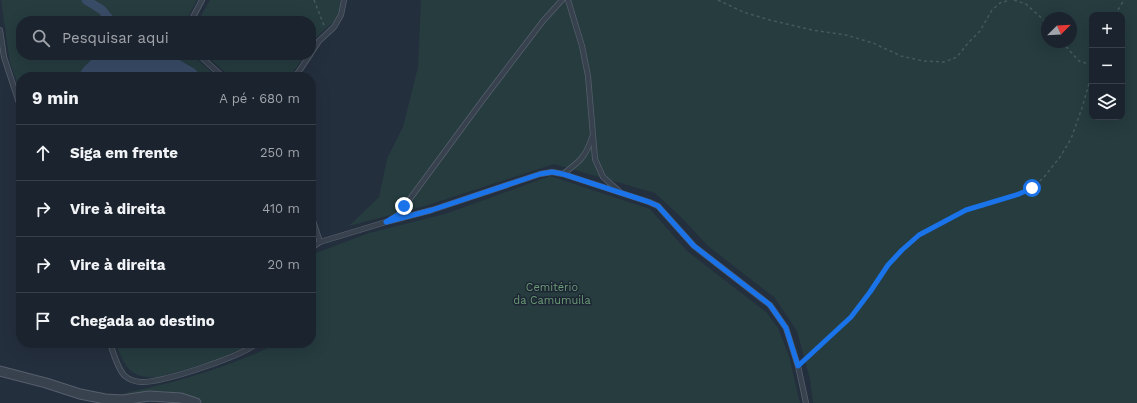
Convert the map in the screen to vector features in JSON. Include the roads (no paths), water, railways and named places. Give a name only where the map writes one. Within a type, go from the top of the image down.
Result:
[{"type":"street","points":[[0,371],[80,394],[104,399],[122,401],[155,397],[181,398],[196,403]]},
{"type":"lane","points":[[194,16],[202,0]]},
{"type":"lane","points":[[316,45],[334,27],[341,15],[344,0]]},
{"type":"lane","points":[[386,222],[398,215],[491,89],[543,21],[562,0]]},
{"type":"lane","points":[[568,0],[582,46],[588,76],[595,159],[603,177],[622,193]]},
{"type":"lane","points":[[0,30],[4,57],[16,94]]},
{"type":"lane","points":[[204,60],[218,72]]},
{"type":"lane","points":[[298,72],[306,60]]},
{"type":"lane","points":[[563,174],[578,163],[588,151],[592,135]]},
{"type":"lane","points":[[316,245],[320,242],[386,222],[432,210],[540,174],[552,172],[563,174],[622,193],[658,206],[694,246],[770,305],[786,328],[798,366],[806,403]]},
{"type":"lane","points":[[316,230],[320,242]]},
{"type":"lane","points":[[112,348],[124,376],[141,382],[162,379],[229,358],[250,348]]},
{"type":"water","points":[[91,60],[180,60],[198,72],[80,72]]},
{"type":"waterway","points":[[86,0],[102,10],[107,16]]},
{"type":"park label","name":"Cemitério da Camumuila","points":[[552,293]]}]
